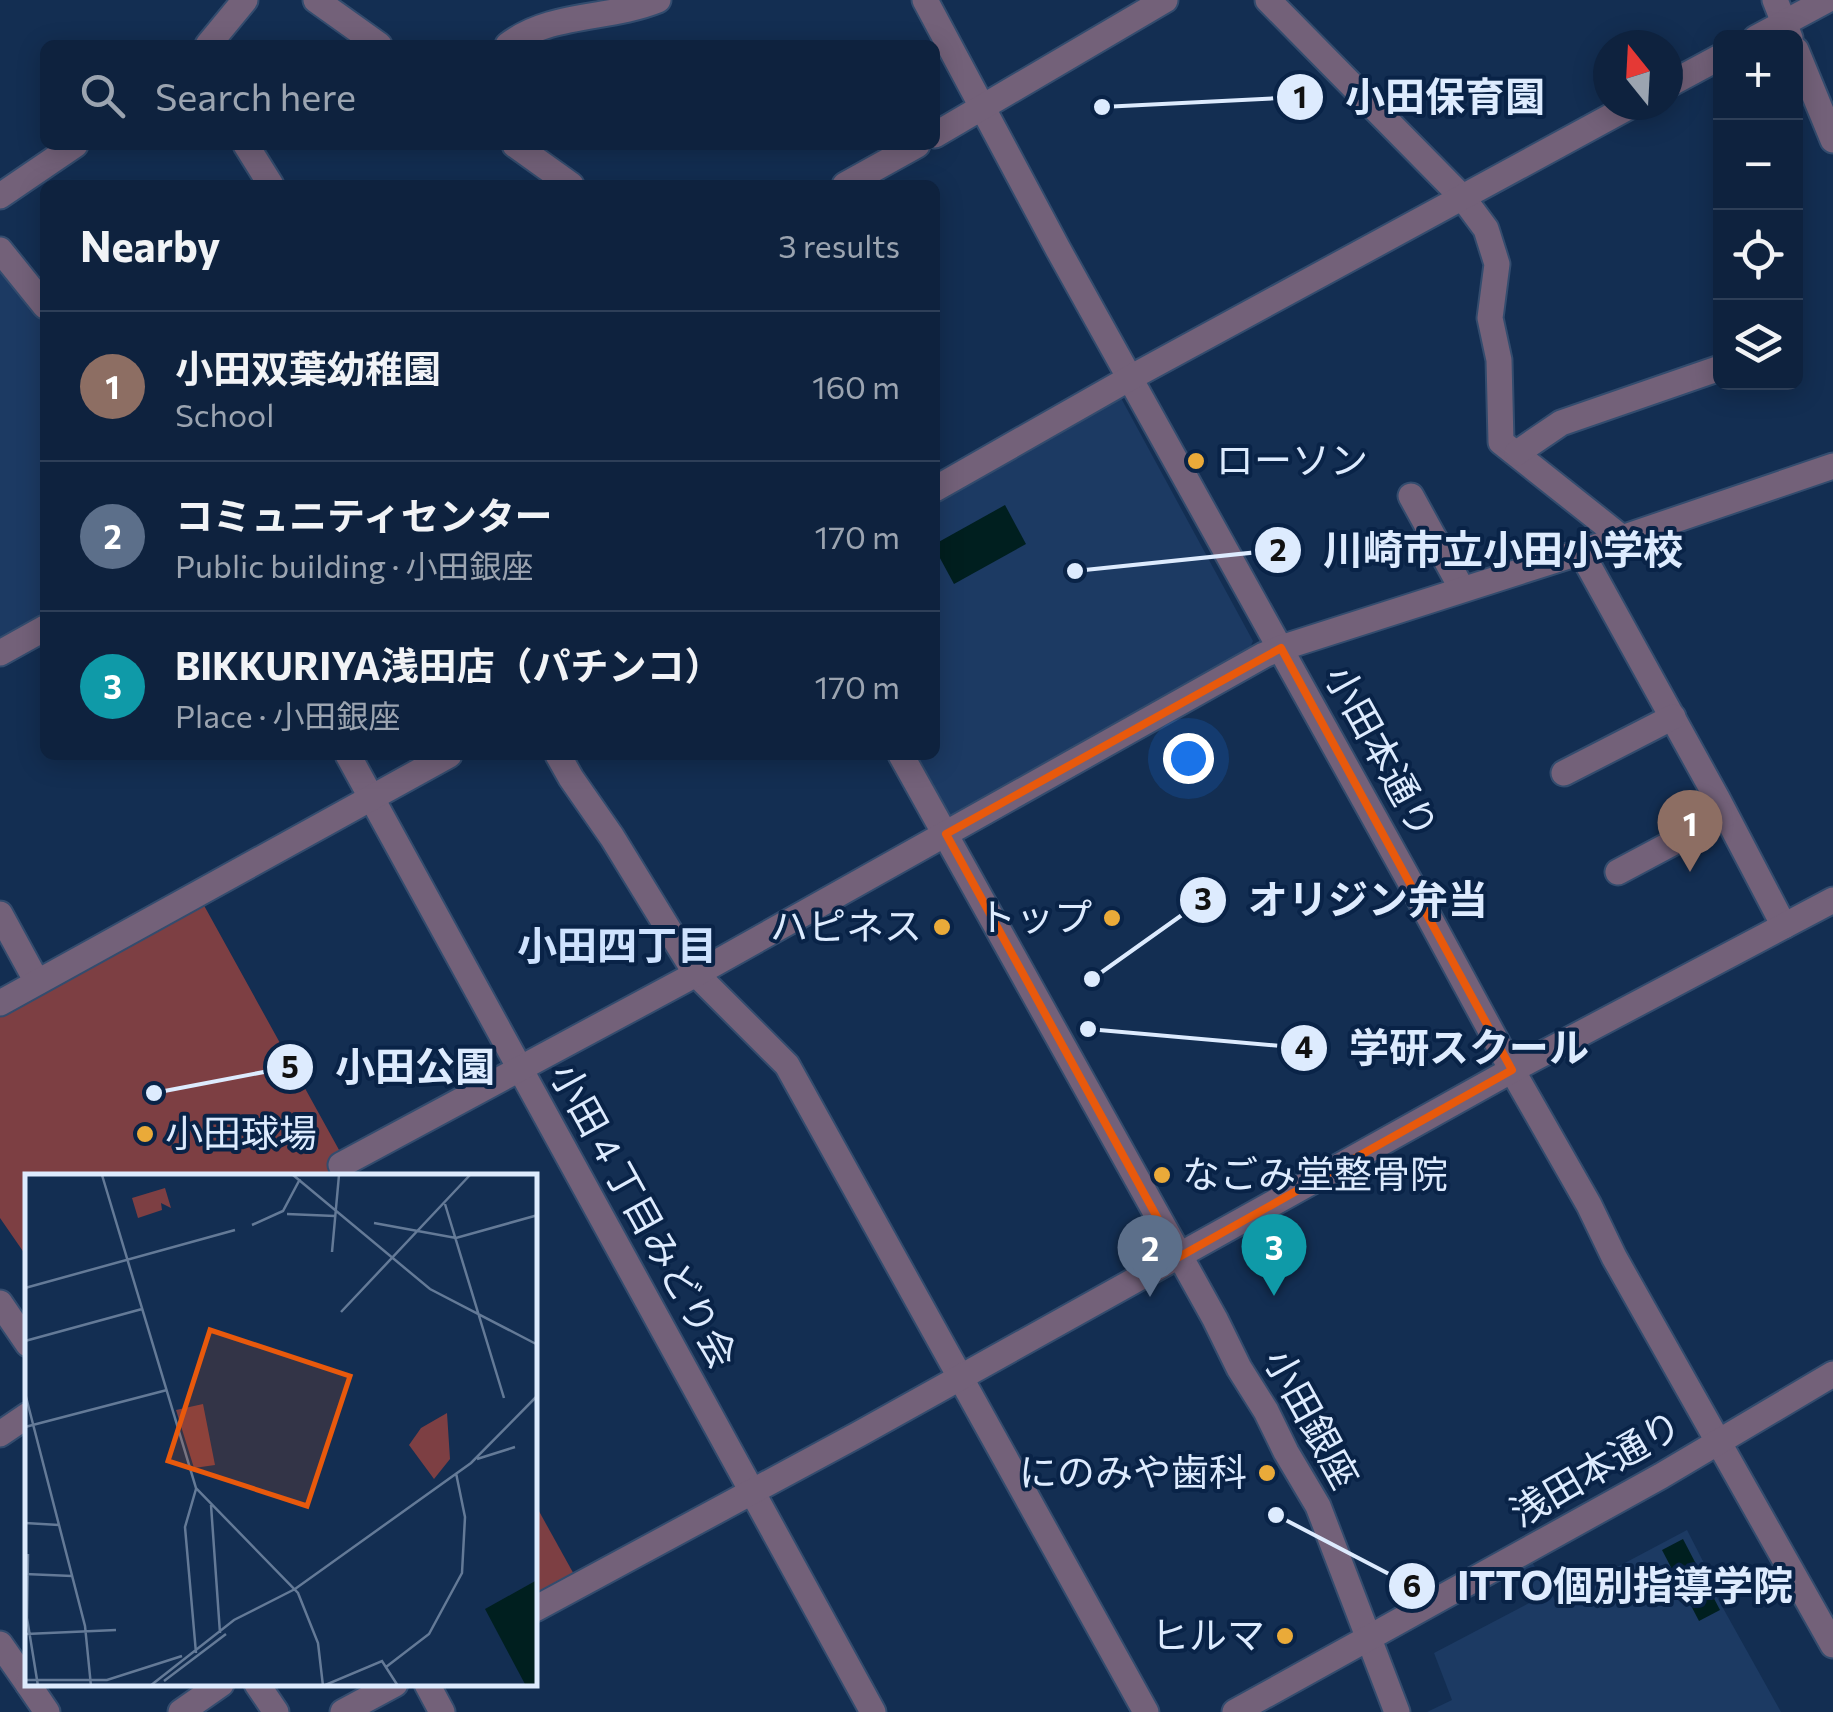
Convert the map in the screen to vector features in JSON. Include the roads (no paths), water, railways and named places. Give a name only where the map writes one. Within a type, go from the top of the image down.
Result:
[{"type":"street","points":[[212,40],[246,0]]},
{"type":"street","points":[[316,0],[372,40]]},
{"type":"street","points":[[515,40],[530,30],[658,0]]},
{"type":"street","name":"小田本通り","points":[[925,0],[1589,1205],[1670,1360],[1833,1644]]},
{"type":"street","points":[[940,132],[1164,0]]},
{"type":"street","points":[[1268,0],[1463,198],[1486,229],[1497,264],[1490,318],[1499,360],[1501,442],[1622,538]]},
{"type":"street","points":[[1783,20],[1826,0]]},
{"type":"street","points":[[1683,77],[1713,61]]},
{"type":"street","points":[[1803,67],[1833,140]]},
{"type":"street","points":[[940,486],[1603,120]]},
{"type":"street","points":[[0,196],[68,150]]},
{"type":"street","points":[[249,150],[268,180]]},
{"type":"street","points":[[523,150],[564,180]]},
{"type":"street","points":[[853,180],[907,150]]},
{"type":"street","points":[[0,250],[40,300]]},
{"type":"street","points":[[1517,453],[1561,423],[1713,370]]},
{"type":"street","points":[[340,1164],[696,974],[1280,648],[1833,466]]},
{"type":"street","points":[[1410,496],[1462,589]]},
{"type":"street","points":[[1581,552],[1784,926]]},
{"type":"street","points":[[0,653],[40,631]]},
{"type":"street","points":[[1564,773],[1672,717]]},
{"type":"street","name":"小田 4 丁目みどり会","points":[[351,760],[874,1712]]},
{"type":"street","points":[[0,1002],[440,760]]},
{"type":"street","points":[[561,760],[696,974],[787,1065],[1146,1712]]},
{"type":"street","name":"小田銀座","points":[[904,760],[1318,1506],[1397,1712]]},
{"type":"street","points":[[1618,872],[1725,815]]},
{"type":"street","points":[[538,1607],[859,1434],[1512,1070],[1833,900]]},
{"type":"street","points":[[0,914],[37,982]]},
{"type":"street","points":[[0,1303],[25,1340]]},
{"type":"street","name":"浅田本通り","points":[[1235,1712],[1662,1476],[1833,1374]]},
{"type":"street","points":[[0,1434],[25,1417]]},
{"type":"street","points":[[0,1644],[25,1680]]},
{"type":"street","points":[[30,1687],[47,1712]]},
{"type":"street","points":[[181,1712],[217,1687]]},
{"type":"street","points":[[259,1687],[276,1712]]},
{"type":"street","points":[[343,1712],[389,1687]]},
{"type":"street","points":[[428,1687],[442,1712]]},
{"type":"place","name":"小田保育園","points":[[1102,107]]},
{"type":"place","name":"ローソン","points":[[1196,461]]},
{"type":"place","name":"川崎市立小田小学校","points":[[1075,571]]},
{"type":"place","name":"小田双葉幼稚園","points":[[1690,872]]},
{"type":"place","name":"トップ","points":[[1112,918]]},
{"type":"place","name":"ハピネス","points":[[942,927]]},
{"type":"place","name":"オリジン弁当","points":[[1092,979]]},
{"type":"place","name":"学研スクール","points":[[1088,1029]]},
{"type":"place","name":"小田公園","points":[[154,1093]]},
{"type":"place","name":"小田球場","points":[[145,1134]]},
{"type":"place","name":"なごみ堂整骨院","points":[[1162,1175]]},
{"type":"place","name":"BIKKURIYA浅田店（パチンコ）","points":[[1274,1296]]},
{"type":"place","name":"コミュニティセンター","points":[[1150,1297]]},
{"type":"place","name":"にのみや歯科","points":[[1267,1473]]},
{"type":"place","name":"ITTO個別指導学院","points":[[1276,1515]]},
{"type":"place","name":"ヒルマ","points":[[1285,1636]]},
{"type":"district","name":"小田四丁目","points":[[617,946]]}]
